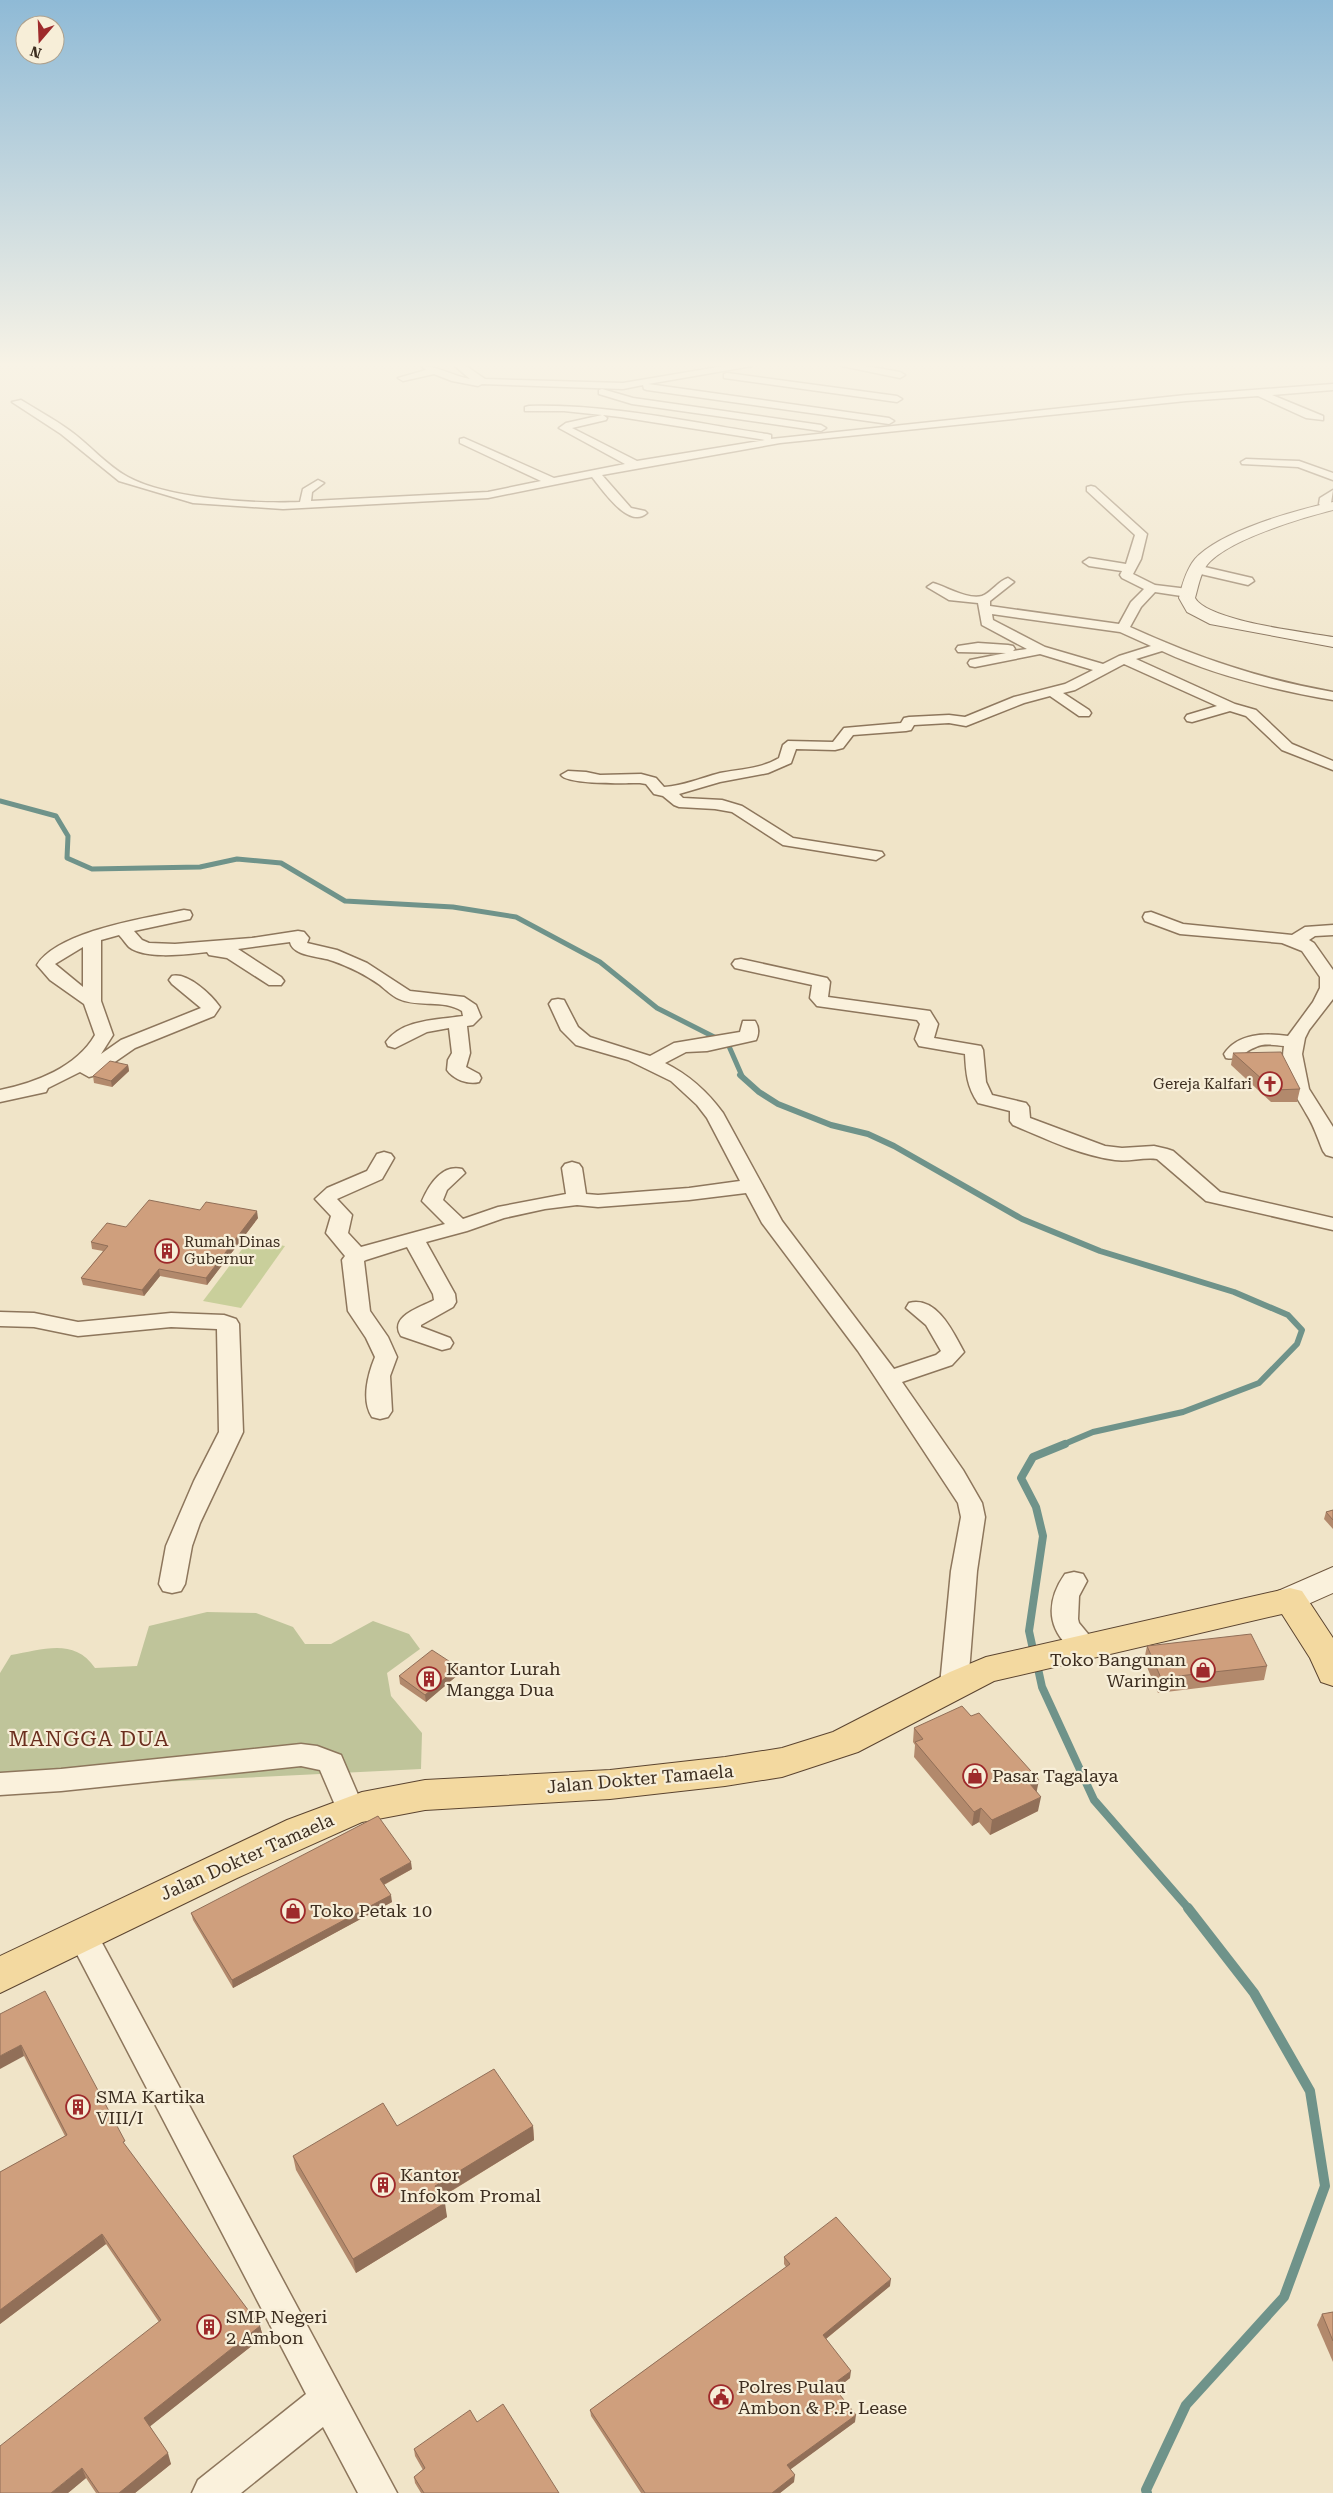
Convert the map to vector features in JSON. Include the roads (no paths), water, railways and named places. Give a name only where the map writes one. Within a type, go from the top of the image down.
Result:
[{"type":"main road","name":"Jalan Dokter Tamaela","points":[[0,1975],[167,1892],[351,1811],[403,1798],[460,1791],[605,1785],[733,1771],[797,1759],[860,1736],[970,1677],[1075,1649],[1290,1600]]},
{"type":"main road","points":[[1290,1600],[1326,1655],[1333,1673]]},
{"type":"street","points":[[132,482],[193,500],[269,506],[471,497],[558,482]]},
{"type":"street","points":[[602,482],[626,510],[632,514],[641,513]]},
{"type":"street","points":[[305,505],[307,491],[318,483]]},
{"type":"street","points":[[1091,489],[1141,534],[1140,544],[1126,575],[1152,588],[1188,593]]},
{"type":"street","points":[[1331,502],[1230,542],[1202,560],[1196,569],[1187,598],[1193,608],[1216,620],[1333,642]]},
{"type":"street","points":[[1089,562],[1130,568]]},
{"type":"street","points":[[1196,569],[1248,581]]},
{"type":"street","points":[[984,604],[1008,582]]},
{"type":"street","points":[[933,587],[944,590],[953,597],[984,604],[1123,629],[1183,656],[1278,686],[1333,696]]},
{"type":"street","points":[[1123,629],[1135,605],[1152,588]]},
{"type":"street","points":[[984,604],[987,622],[1040,650],[1104,669]]},
{"type":"street","points":[[963,650],[982,647],[1017,649],[1025,652]]},
{"type":"street","points":[[568,775],[586,776],[599,780],[641,778],[651,781],[659,791],[667,791],[776,765],[786,760],[790,745],[793,744],[835,746],[838,745],[848,731],[902,728],[906,727],[909,721],[949,719],[965,722],[1019,700],[1070,687],[1124,659],[1162,647]]},
{"type":"street","points":[[976,663],[1040,650]]},
{"type":"street","points":[[1124,659],[1260,720],[1287,747],[1333,766]]},
{"type":"street","points":[[1053,692],[1084,713]]},
{"type":"street","points":[[1019,700],[1028,714]]},
{"type":"street","points":[[1192,718],[1259,701]]},
{"type":"street","points":[[667,791],[679,802],[713,803],[737,809],[751,817],[778,838],[789,842],[876,855]]},
{"type":"street","points":[[92,1001],[56,976],[46,965],[54,956],[92,938],[123,928],[184,914]]},
{"type":"street","points":[[1151,917],[1180,929],[1294,940],[1308,947],[1329,977],[1330,983],[1318,1011],[1299,1029],[1293,1051],[1301,1092],[1314,1110],[1333,1151]]},
{"type":"street","points":[[123,928],[136,944],[154,950],[232,953],[275,981]]},
{"type":"street","points":[[1294,940],[1311,931],[1333,930]]},
{"type":"street","points":[[170,950],[252,943],[298,936],[300,938],[298,944],[303,948],[323,951],[360,964],[404,995],[458,1001],[470,1009],[472,1017],[466,1021],[418,1027],[395,1042]]},
{"type":"street","points":[[25,1091],[73,1069],[96,1050],[104,1035],[92,1001],[92,938]]},
{"type":"street","points":[[741,964],[821,982],[819,998],[823,1002],[924,1015],[929,1024],[924,1040],[926,1042],[974,1050],[976,1082],[985,1099],[1019,1107],[1020,1121],[1114,1154],[1135,1155],[1159,1152],[1166,1155],[1213,1198],[1333,1224]]},
{"type":"street","points":[[0,1096],[79,1077],[128,1044],[208,1012],[211,1007],[178,980]]},
{"type":"street","points":[[558,1004],[570,1030],[583,1041],[635,1056],[684,1082],[704,1101],[716,1117],[750,1186],[772,1223],[889,1379],[970,1502],[973,1517],[965,1565],[970,1677]]},
{"type":"street","points":[[457,1022],[461,1053],[457,1060],[456,1070],[472,1078]]},
{"type":"street","points":[[648,1063],[669,1055],[681,1047],[708,1045],[749,1036],[749,1025]]},
{"type":"street","points":[[1233,1054],[1248,1042],[1257,1040],[1295,1042]]},
{"type":"street","points":[[358,1255],[345,1246],[339,1238],[337,1233],[342,1215],[325,1199],[334,1192],[375,1175],[384,1158]]},
{"type":"street","points":[[572,1168],[577,1199]]},
{"type":"street","points":[[455,1173],[438,1187],[432,1200],[460,1227]]},
{"type":"street","points":[[380,1411],[379,1376],[386,1357],[377,1337],[359,1311],[353,1260],[358,1255],[460,1227],[513,1209],[577,1199],[607,1201],[689,1194],[750,1186]]},
{"type":"street","points":[[414,1240],[444,1294],[445,1302],[440,1307],[416,1317],[410,1324],[409,1332],[442,1343]]},
{"type":"street","points":[[889,1379],[944,1360],[952,1352],[934,1320],[917,1308]]},
{"type":"street","points":[[0,1319],[34,1320],[78,1329],[171,1320],[224,1322],[228,1324],[232,1411],[230,1432],[206,1481],[179,1546],[172,1584]]},
{"type":"street","points":[[1290,1600],[1333,1579]]},
{"type":"street","points":[[1074,1582],[1069,1587],[1064,1604],[1067,1625],[1075,1649]]},
{"type":"street","points":[[0,1784],[61,1780],[301,1756],[317,1757],[331,1764],[351,1811]]},
{"type":"street","points":[[82,1935],[378,2493]]},
{"type":"street","points":[[211,2493],[328,2399]]},
{"type":"waterway","points":[[0,801],[56,816],[68,836],[67,858],[92,869],[200,867],[237,859],[281,863],[345,901],[453,907],[516,917],[600,962],[657,1008],[728,1044],[742,1076]]},
{"type":"waterway","points":[[740,1075],[759,1092],[778,1104],[831,1125],[868,1134],[894,1146],[1022,1219],[1100,1251],[1234,1292],[1288,1315],[1302,1330],[1297,1344],[1259,1383],[1183,1412],[1093,1432],[1062,1445]]},
{"type":"waterway","points":[[1034,1654],[1029,1631],[1043,1536],[1036,1507],[1021,1478],[1033,1457],[1065,1444]]},
{"type":"waterway","points":[[1037,1664],[1042,1687],[1094,1800],[1189,1909]]},
{"type":"waterway","points":[[1147,2493],[1146,2490],[1186,2405],[1284,2297],[1325,2186],[1310,2091],[1254,1993],[1188,1908]]},
{"type":"place","name":"Gereja Kalfari","points":[[1270,1084]]},
{"type":"place","name":"Rumah Dinas Gubernur","points":[[167,1251]]},
{"type":"place","name":"Toko Bangunan Waringin","points":[[1203,1670]]},
{"type":"place","name":"Kantor Lurah Mangga Dua","points":[[429,1679]]},
{"type":"place","name":"Pasar Tagalaya","points":[[975,1776]]},
{"type":"place","name":"Toko Petak 10","points":[[293,1911]]},
{"type":"place","name":"SMA Kartika VIII/I","points":[[78,2107]]},
{"type":"place","name":"Kantor Infokom Promal","points":[[383,2185]]},
{"type":"place","name":"SMP Negeri 2 Ambon","points":[[209,2327]]},
{"type":"place","name":"Polres Pulau Ambon & P.P. Lease","points":[[721,2397]]},
{"type":"district","name":"MANGGA DUA","points":[[89,1739]]}]
